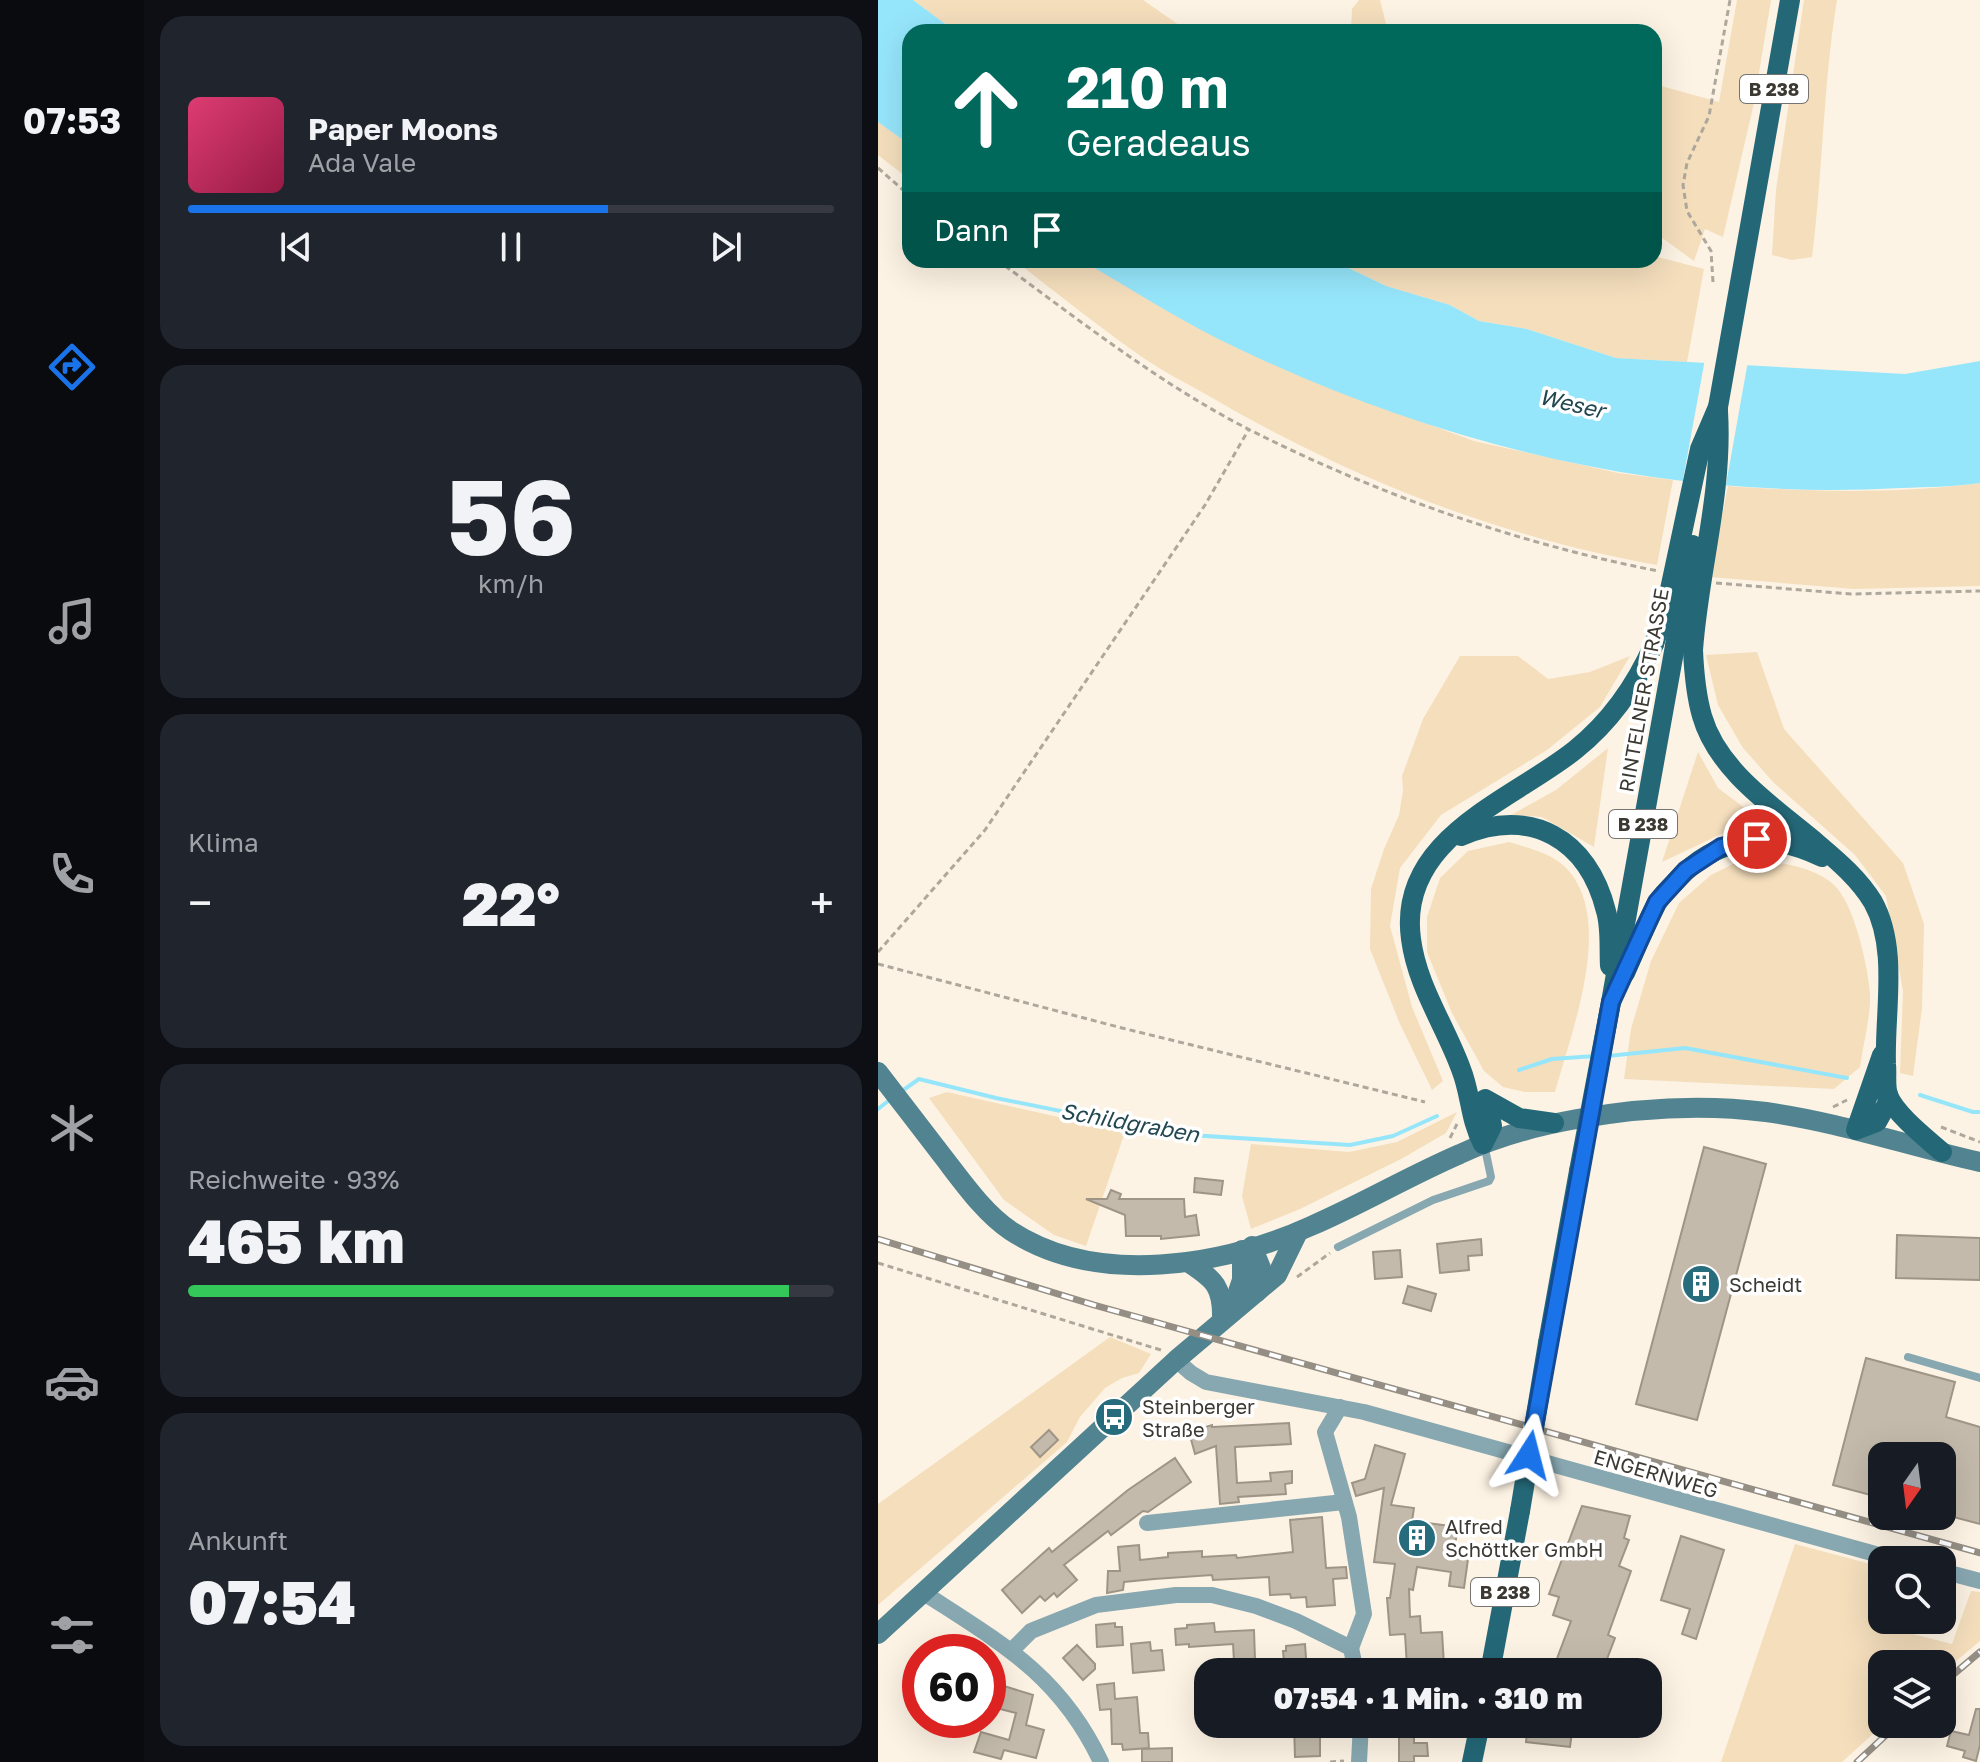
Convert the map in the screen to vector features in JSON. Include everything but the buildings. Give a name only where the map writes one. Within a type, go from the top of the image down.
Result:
[{"type":"main road","name":"B 238","points":[[1483,1144],[1475,1129],[1462,1071],[1422,984],[1410,937],[1414,889],[1431,859],[1473,817],[1555,766],[1594,733],[1629,691],[1654,644],[1666,608],[1700,449],[1718,407],[1790,0]]},
{"type":"main road","name":"B 238","points":[[1718,407],[1721,451],[1717,493],[1695,615],[1684,648],[1703,718],[1713,742],[1729,765],[1756,792],[1846,868],[1874,905],[1882,926],[1888,993],[1885,1046],[1888,1094]]},
{"type":"main road","name":"RINTELNER STRASSE","points":[[1493,1658],[1611,1002],[1684,648]]},
{"type":"main road","name":"B 238","points":[[1446,842],[1481,827],[1509,823],[1544,829],[1575,849],[1596,879],[1607,914],[1611,1002]]},
{"type":"main road","name":"B 238","points":[[1611,1002],[1657,902],[1686,870],[1721,847],[1757,839],[1797,845],[1846,868]]},
{"type":"main road","name":"B 238","points":[[1856,1130],[1885,1046]]},
{"type":"main road","name":"B 238","points":[[1462,1071],[1487,1101],[1519,1118],[1554,1123]]},
{"type":"main road","points":[[890,1087],[968,1189],[1010,1230],[1064,1256],[1142,1265],[1189,1263],[1298,1232],[1483,1144],[1523,1130],[1620,1113],[1707,1108],[1766,1112],[1856,1130],[1980,1162]]},
{"type":"main road","points":[[1856,1130],[1877,1122],[1887,1104],[1888,1094]]},
{"type":"main road","points":[[1888,1094],[1904,1116],[1942,1152]]},
{"type":"main road","points":[[1483,1144],[1492,1126],[1487,1101]]},
{"type":"main road","points":[[878,1634],[1176,1360],[1257,1292],[1282,1267],[1298,1232]]},
{"type":"main road","points":[[1247,1248],[1261,1268],[1257,1292]]},
{"type":"main road","points":[[1226,1316],[1242,1280],[1247,1248]]},
{"type":"main road","points":[[1189,1263],[1211,1278],[1218,1288],[1226,1316]]},
{"type":"main road","points":[[1472,1762],[1477,1738]]},
{"type":"street","name":"ENGERNWEG","points":[[1176,1360],[1206,1382],[1340,1407],[1868,1552]]},
{"type":"street","points":[[1340,1407],[1325,1432],[1344,1502],[1364,1614],[1351,1648],[1353,1658]]},
{"type":"street","points":[[1147,1523],[1344,1502]]},
{"type":"street","points":[[1956,1575],[1980,1581]]},
{"type":"street","points":[[924,1593],[1012,1650],[1043,1676],[1070,1709],[1101,1762]]},
{"type":"street","points":[[1012,1650],[1031,1631],[1096,1605],[1176,1595],[1212,1595],[1256,1606],[1296,1621],[1351,1648]]},
{"type":"street","points":[[1359,1762],[1360,1738]]},
{"type":"lane","points":[[1338,1247],[1421,1205],[1489,1181],[1491,1177],[1483,1144]]},
{"type":"lane","points":[[1908,1357],[1980,1378]]},
{"type":"path","points":[[1713,282],[1711,251],[1687,211],[1683,185],[1687,163],[1709,116],[1730,0]]},
{"type":"path","points":[[878,168],[902,189]]},
{"type":"path","points":[[1008,268],[1135,361],[1249,429],[1410,501],[1507,535],[1597,559],[1668,573]]},
{"type":"path","points":[[878,952],[985,830],[1205,505],[1249,429]]},
{"type":"path","points":[[1710,581],[1851,594],[1980,591]]},
{"type":"path","points":[[878,964],[1425,1102]]},
{"type":"path","points":[[1968,1138],[1980,1142]]},
{"type":"path","points":[[878,1263],[1152,1345],[1176,1360]]},
{"type":"shaded area","points":[[913,0],[1143,0],[1178,24],[945,24]]},
{"type":"shaded area","points":[[1359,0],[1380,0],[1386,24],[1351,24],[1352,9]]},
{"type":"shaded area","points":[[1737,0],[1771,0],[1754,103],[1723,237],[1705,229],[1694,261],[1662,238],[1662,86],[1719,102]]},
{"type":"shaded area","points":[[1804,0],[1837,0],[1812,257],[1792,260],[1772,255],[1776,190]]},
{"type":"shaded area","points":[[878,122],[902,139],[902,174],[878,155]]},
{"type":"shaded area","points":[[1662,258],[1704,269],[1687,362],[1616,358],[1527,329],[1479,321],[1450,305],[1386,286],[1349,268],[1662,268]]},
{"type":"shaded area","points":[[1024,268],[1095,268],[1237,348],[1322,385],[1474,441],[1618,473],[1673,480],[1657,565],[1598,553],[1482,521],[1369,478],[1261,425],[1153,364]]},
{"type":"shaded area","points":[[1980,483],[1980,586],[1854,589],[1710,577],[1728,486],[1854,491]]},
{"type":"shaded area","points":[[1757,652],[1784,729],[1903,863],[1924,924],[1922,1008],[1913,1076],[1900,1073],[1903,991],[1886,896],[1855,855],[1774,783],[1743,748],[1718,705],[1706,655]]},
{"type":"shaded area","points":[[1460,656],[1518,656],[1548,679],[1590,672],[1630,656],[1600,707],[1547,750],[1441,815],[1400,868],[1390,926],[1412,1007],[1443,1081],[1432,1090],[1400,1024],[1370,949],[1371,889],[1399,815],[1402,776],[1423,719]]},
{"type":"shaded area","points":[[1608,748],[1594,847],[1542,817],[1511,815],[1556,790]]},
{"type":"shaded area","points":[[1698,752],[1718,788],[1766,824],[1734,828],[1662,862]]},
{"type":"shaded area","points":[[1509,842],[1541,852],[1563,865],[1582,893],[1588,920],[1589,949],[1585,979],[1555,1092],[1525,1092],[1503,1087],[1484,1071],[1452,1013],[1427,952],[1427,917],[1440,878],[1468,851]]},
{"type":"shaded area","points":[[1739,861],[1801,867],[1823,877],[1841,893],[1853,919],[1866,968],[1869,1012],[1860,1067],[1834,1089],[1624,1079],[1631,1029],[1651,961],[1679,903],[1711,875]]},
{"type":"shaded area","points":[[947,1092],[1125,1132],[1086,1246],[1054,1235],[1004,1200],[929,1098]]},
{"type":"shaded area","points":[[1457,1112],[1446,1133],[1403,1158],[1300,1209],[1251,1229],[1242,1196],[1251,1144],[1349,1152],[1397,1142]]},
{"type":"shaded area","points":[[1110,1337],[1151,1354],[1139,1373],[1105,1388],[1080,1417],[1067,1442],[878,1605],[878,1504]]},
{"type":"shaded area","points":[[1795,1544],[1868,1563],[1868,1634],[1913,1634],[1952,1644],[1971,1591],[1980,1592],[1980,1641],[1956,1661],[1956,1650],[1868,1650],[1869,1738],[1842,1762],[1721,1762]]},
{"type":"water","points":[[878,0],[913,0],[945,24],[902,24],[902,139],[878,122]]},
{"type":"water","name":"Weser","points":[[1095,268],[1349,268],[1386,286],[1450,305],[1479,321],[1527,329],[1616,358],[1905,374],[1980,361],[1980,483],[1815,490],[1730,486],[1645,476],[1562,460],[1479,440],[1398,414],[1318,384],[1179,318]]},
{"type":"pier","points":[[1705,359],[1748,361],[1725,490],[1682,485]]},
{"type":"waterway","name":"Schildgraben","points":[[1608,1056],[1685,1048],[1847,1078]]},
{"type":"waterway","name":"Schildgraben","points":[[1519,1070],[1552,1059],[1595,1056]]},
{"type":"waterway","name":"Schildgraben","points":[[902,1091],[919,1079],[1174,1134],[1350,1145],[1393,1136],[1437,1116]]},
{"type":"waterway","name":"Schildgraben","points":[[1920,1095],[1980,1112]]},
{"type":"waterway","name":"Schildgraben","points":[[878,1109],[892,1098]]},
{"type":"railway","points":[[878,1239],[1094,1305],[1980,1553]]},
{"type":"railway","points":[[1956,1672],[1980,1652]]},
{"type":"railway","points":[[1857,1762],[1883,1738]]},
{"type":"place","name":"Scheidt","points":[[1701,1284]]},
{"type":"place","name":"Steinberger Straße","points":[[1114,1417]]},
{"type":"place","name":"Alfred Schöttker GmbH","points":[[1417,1538]]},
{"type":"route","points":[[1529,1455],[1611,1002],[1657,902],[1686,870],[1721,847],[1757,839]]}]
